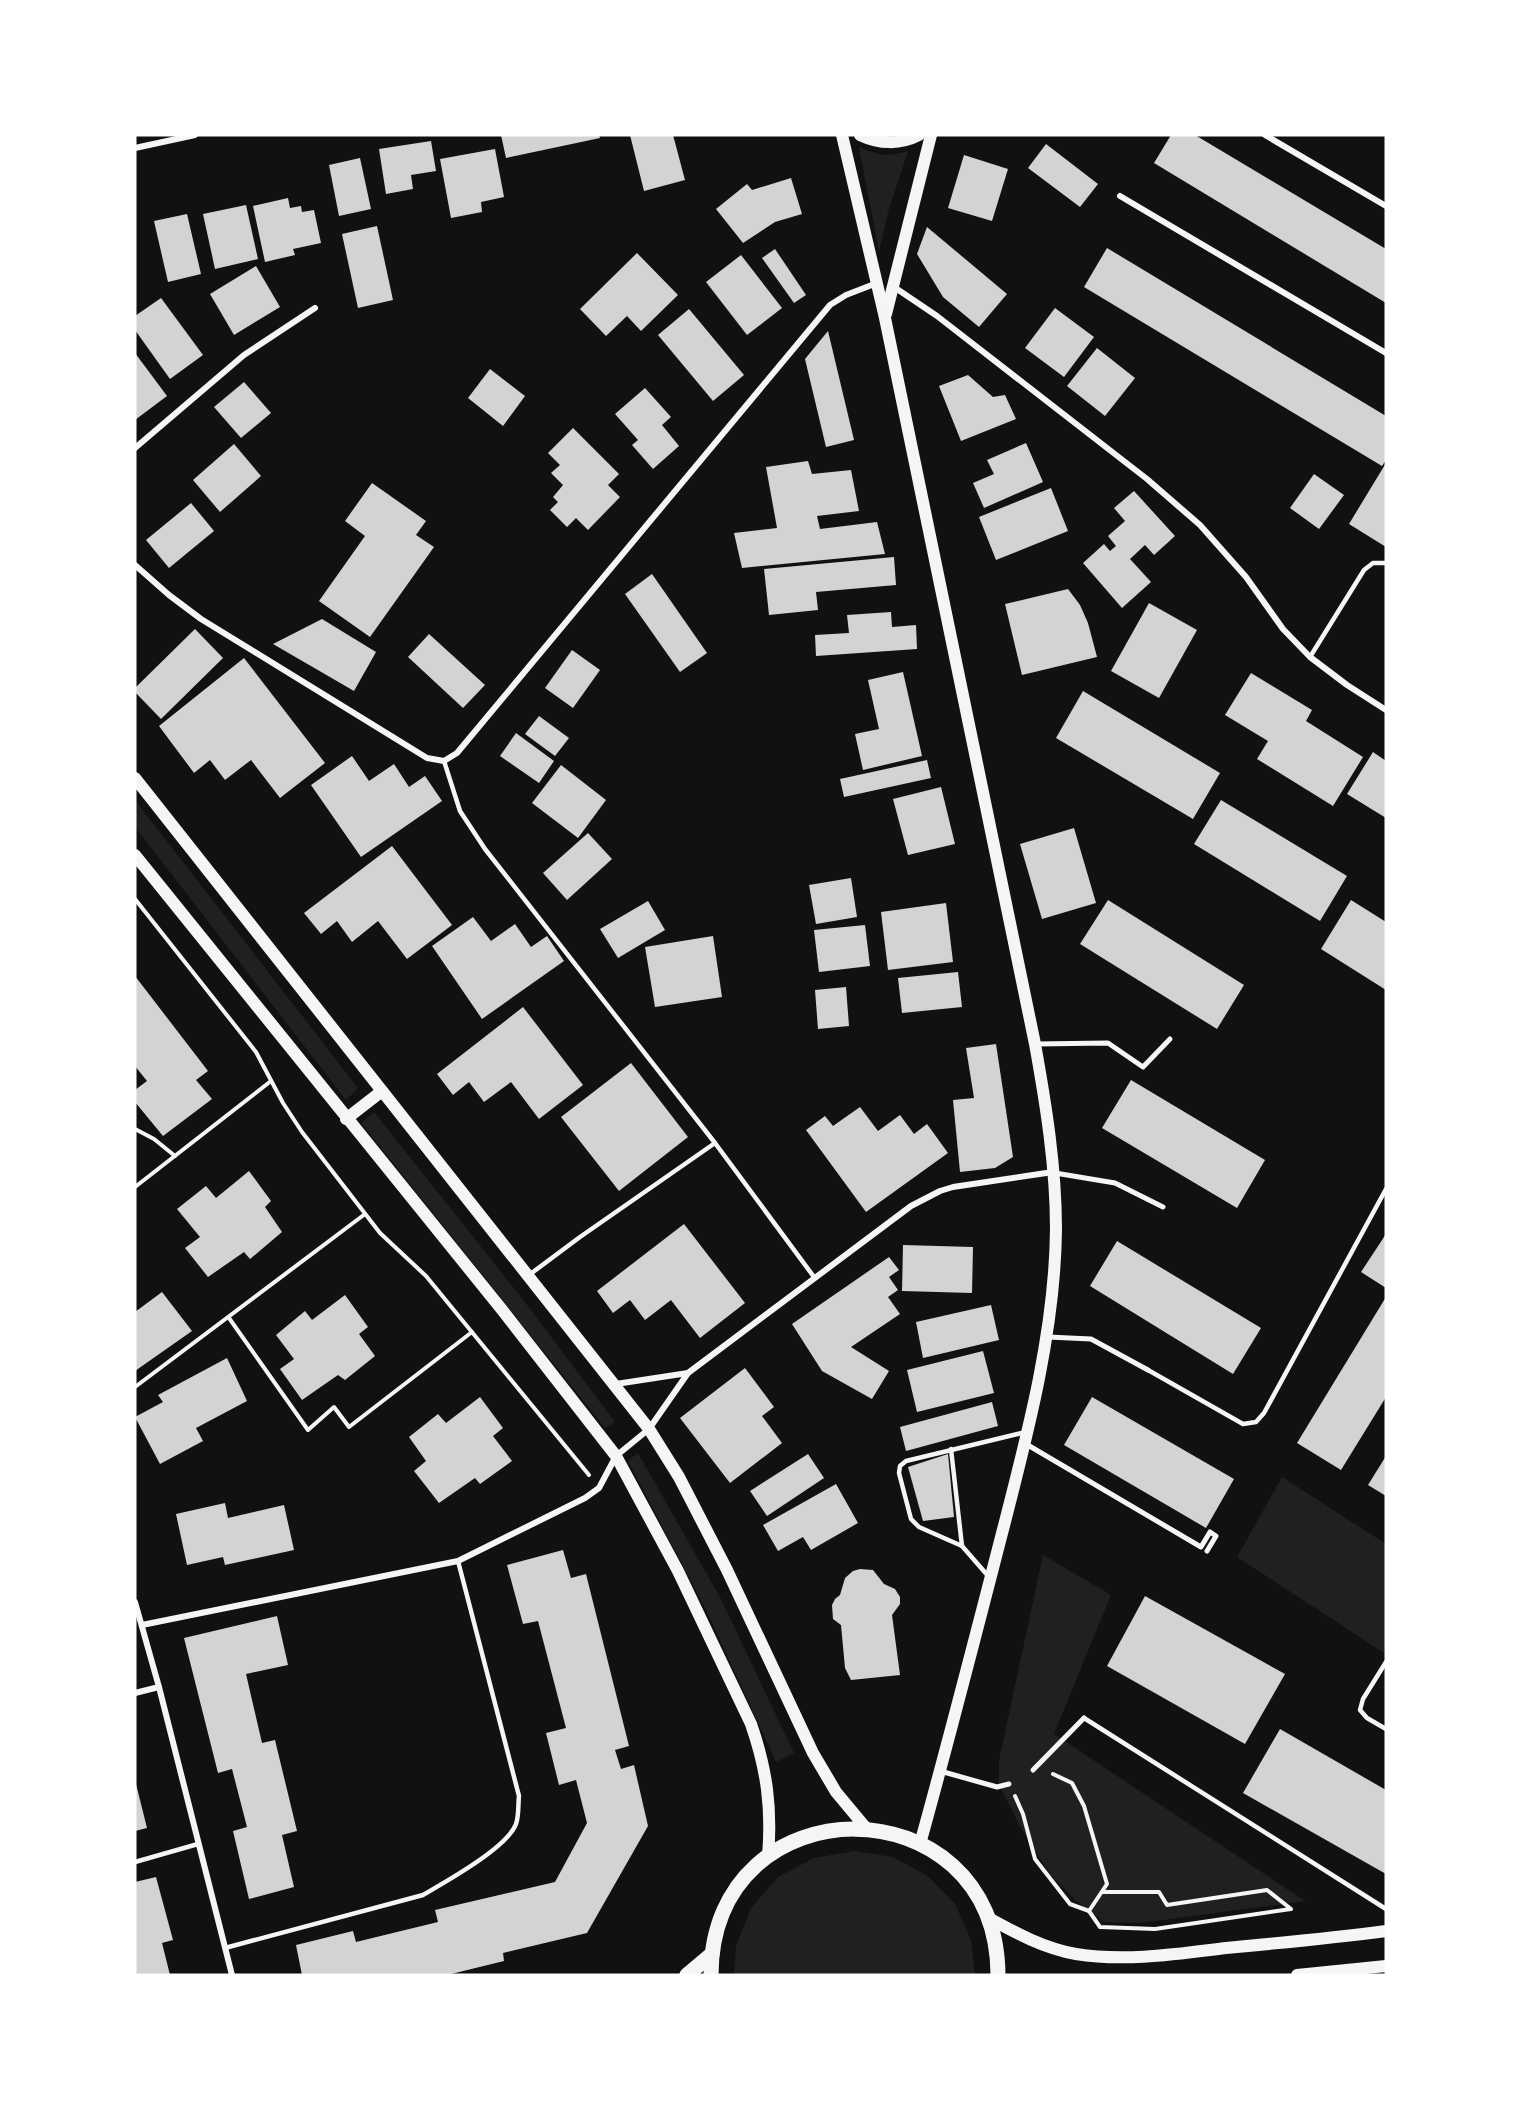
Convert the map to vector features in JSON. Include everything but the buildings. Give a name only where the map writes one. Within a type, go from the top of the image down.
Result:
[{"type":"main road","points":[[842,135],[885,318],[1035,1044],[1045,1100],[1053,1172],[1056,1230],[1046,1337],[1025,1437],[920,1844]]},
{"type":"main road","points":[[860,135],[873,140],[889,142],[919,135]]},
{"type":"main road","points":[[885,318],[931,135]]},
{"type":"main road","points":[[135,778],[650,1429],[727,1570],[813,1753],[836,1792],[866,1828]]},
{"type":"main road","points":[[135,855],[503,1311],[616,1456],[678,1571],[751,1724],[769,1790],[771,1817],[768,1857]]},
{"type":"main road","points":[[346,1119],[382,1091]]},
{"type":"main road","points":[[711,1975],[717,1929],[732,1897],[750,1873],[768,1857],[787,1845],[813,1834],[836,1829],[866,1828],[891,1832],[920,1844],[935,1852],[954,1868],[973,1890],[987,1917],[996,1944],[999,1975]]},
{"type":"main road","points":[[987,1917],[1018,1935],[1044,1946],[1101,1956],[1162,1955],[1386,1931]]},
{"type":"main road","points":[[687,1975],[712,1954]]},
{"type":"main road","points":[[1297,1975],[1386,1966]]},
{"type":"street","points":[[135,148],[195,135]]},
{"type":"street","points":[[1265,135],[1386,206]]},
{"type":"street","points":[[1120,196],[1386,353]]},
{"type":"street","points":[[135,565],[169,595],[229,637],[427,758],[444,761],[457,753],[465,744],[830,305],[846,295],[877,283]]},
{"type":"street","points":[[893,287],[982,349],[1147,479],[1200,525],[1246,576],[1283,629],[1310,657],[1347,685],[1386,710]]},
{"type":"street","points":[[135,448],[244,355],[315,308]]},
{"type":"street","points":[[1035,1044],[1108,1043],[1143,1067],[1170,1039]]},
{"type":"street","points":[[142,1624],[458,1561],[585,1498],[599,1488],[616,1456],[650,1429],[688,1373],[911,1206],[940,1191],[965,1184],[1053,1172],[1115,1183],[1163,1207]]},
{"type":"street","points":[[1046,1337],[1091,1340],[1148,1370]]},
{"type":"street","points":[[616,1384],[688,1373]]},
{"type":"street","points":[[1025,1437],[1201,1547],[1210,1532],[1216,1536],[1208,1551]]},
{"type":"street","points":[[135,1602],[159,1686],[232,1975]]},
{"type":"street","points":[[135,1693],[159,1686]]},
{"type":"street","points":[[1033,1770],[1084,1718]]},
{"type":"street","points":[[940,1771],[997,1787],[1009,1784]]},
{"type":"lane","points":[[1310,657],[1364,570],[1373,563],[1386,563]]},
{"type":"lane","points":[[444,761],[460,811],[485,849],[715,1143],[814,1278]]},
{"type":"lane","points":[[529,1275],[715,1143]]},
{"type":"lane","points":[[1148,1370],[1243,1424],[1256,1422],[1264,1413],[1386,1189]]},
{"type":"lane","points":[[990,1578],[962,1546],[920,1527],[911,1519],[899,1473],[900,1466],[906,1461],[951,1449],[1025,1437]]},
{"type":"lane","points":[[951,1449],[962,1546]]},
{"type":"lane","points":[[225,1948],[423,1894],[448,1881],[498,1846],[516,1825],[519,1796],[458,1561]]},
{"type":"lane","points":[[1386,1662],[1363,1699],[1360,1710],[1367,1718],[1386,1729]]},
{"type":"lane","points":[[1084,1718],[1386,1909]]},
{"type":"lane","points":[[135,1862],[198,1844]]},
{"type":"path","points":[[135,899],[256,1052],[302,1132],[380,1233],[426,1276],[599,1488]]},
{"type":"path","points":[[135,1187],[271,1081]]},
{"type":"path","points":[[135,1129],[154,1139],[175,1156]]},
{"type":"path","points":[[135,1387],[366,1214]]},
{"type":"path","points":[[229,1318],[308,1430],[334,1407],[349,1427],[472,1332]]},
{"type":"path","points":[[1033,1770],[1055,1774],[1072,1783],[1084,1806],[1107,1884],[1089,1911]]},
{"type":"path","points":[[1009,1784],[1023,1814],[1035,1859],[1070,1905],[1089,1911],[1100,1927],[1155,1929],[1292,1909],[1267,1890],[1167,1905],[1159,1892],[1102,1892]]},
{"type":"shaded area","points":[[859,147],[883,155],[908,151],[888,212],[879,252]]},
{"type":"shaded area","points":[[135,800],[358,1088],[346,1100],[135,827]]},
{"type":"shaded area","points":[[374,1112],[521,1297],[615,1422],[605,1428],[361,1123]]},
{"type":"shaded area","points":[[638,1453],[721,1599],[794,1753],[776,1762],[706,1610],[628,1461]]},
{"type":"shaded area","points":[[1282,1477],[1386,1544],[1386,1650],[1384,1653],[1237,1557]]},
{"type":"shaded area","points":[[1043,1555],[1111,1595],[1054,1734],[1305,1901],[1140,1923],[1104,1922],[1076,1901],[1049,1873],[1021,1828],[999,1785],[999,1760]]},
{"type":"shaded area","points":[[855,1851],[893,1857],[928,1876],[955,1904],[971,1940],[975,1975],[734,1975],[736,1946],[751,1908],[778,1877],[814,1858]]}]
